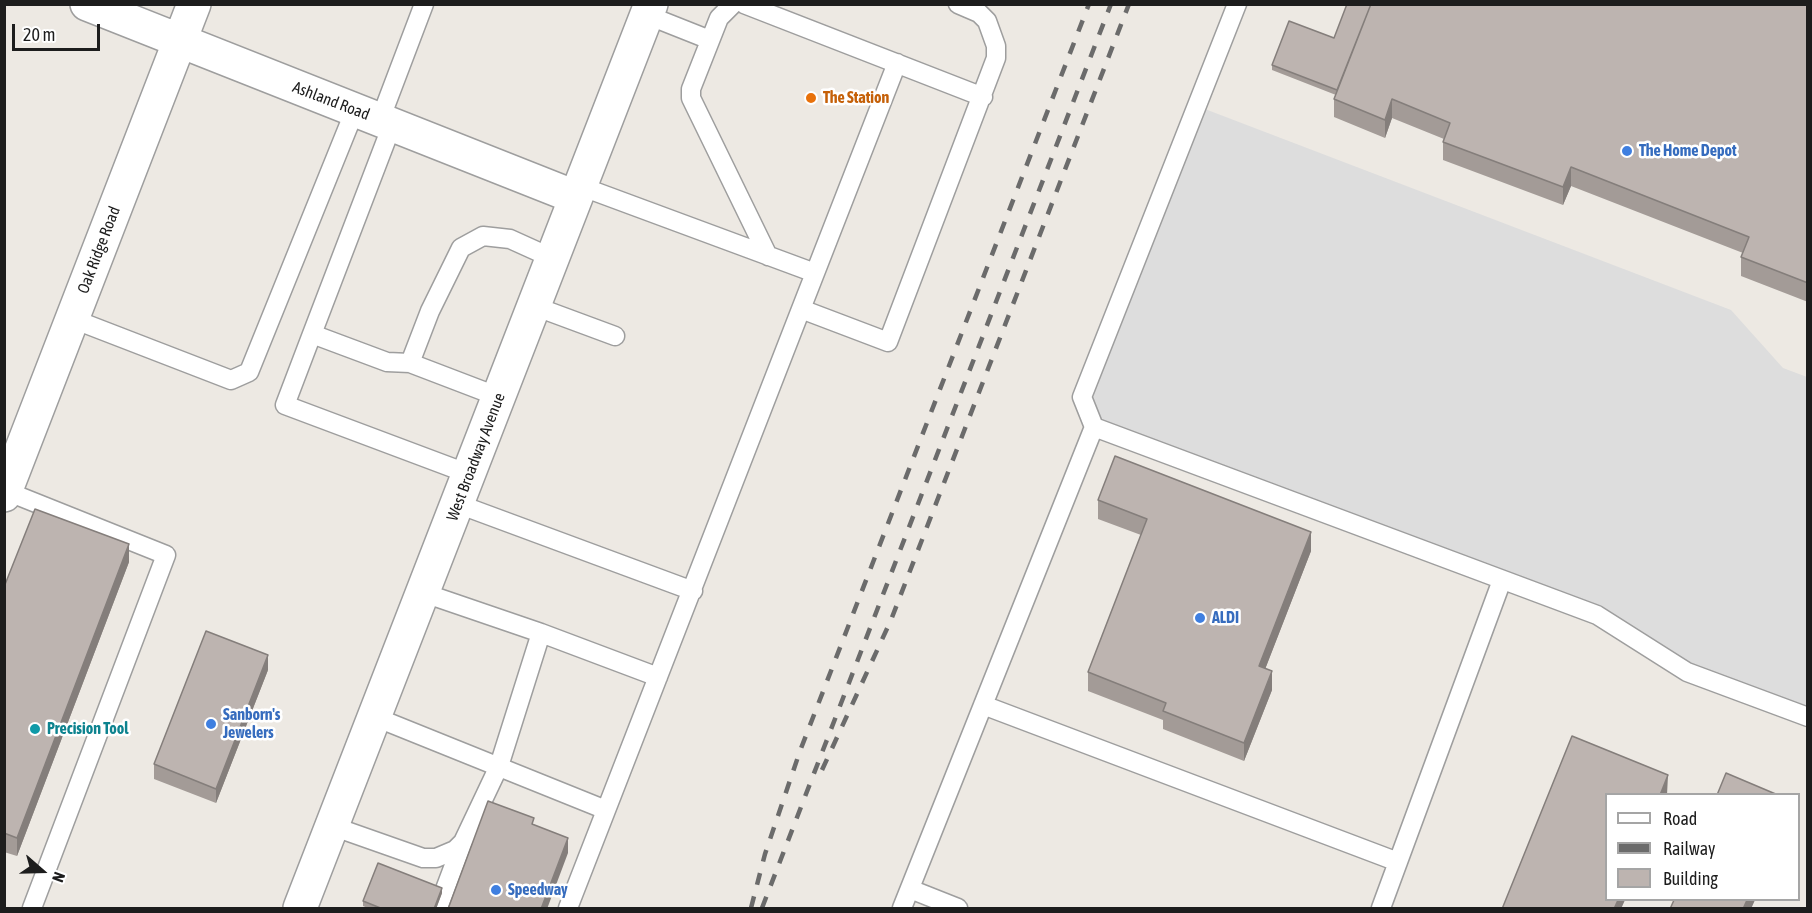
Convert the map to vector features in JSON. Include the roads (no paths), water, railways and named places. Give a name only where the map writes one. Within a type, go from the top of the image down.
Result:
[{"type":"street","name":"Ashland Road","points":[[87,4],[376,118],[578,191]]},
{"type":"street","name":"Oak Ridge Road","points":[[5,493],[194,4]]},
{"type":"street","name":"West Broadway Avenue","points":[[300,909],[649,10]]},
{"type":"lane","points":[[72,319],[231,380],[249,372],[376,118],[424,4]]},
{"type":"lane","points":[[733,4],[723,11],[710,39],[691,89],[691,98],[768,256]]},
{"type":"lane","points":[[744,4],[983,97]]},
{"type":"lane","points":[[801,309],[888,342],[996,58],[993,33],[979,13],[958,4]]},
{"type":"lane","points":[[902,909],[1094,427],[1082,397],[1237,4]]},
{"type":"lane","points":[[649,10],[710,39]]},
{"type":"lane","points":[[568,909],[897,63]]},
{"type":"lane","points":[[376,118],[312,334],[285,405],[463,489],[693,591]]},
{"type":"lane","points":[[578,191],[814,273]]},
{"type":"lane","points":[[410,363],[429,311],[461,248],[483,236],[510,239],[552,258]]},
{"type":"lane","points":[[534,306],[615,336]]},
{"type":"lane","points":[[312,334],[387,362],[410,363],[499,397]]},
{"type":"lane","points":[[1094,427],[1597,615],[1687,672],[1808,717]]},
{"type":"lane","points":[[5,493],[166,555],[32,909]]},
{"type":"lane","points":[[1381,909],[1502,580]]},
{"type":"lane","points":[[424,593],[541,633],[658,677]]},
{"type":"lane","points":[[438,909],[463,842],[499,766],[541,633]]},
{"type":"lane","points":[[983,705],[1398,862]]},
{"type":"lane","points":[[375,717],[606,810]]},
{"type":"lane","points":[[332,826],[423,858],[446,856],[463,842]]},
{"type":"lane","points":[[910,890],[958,909]]},
{"type":"railway","points":[[751,908],[765,854],[800,751],[1089,4]]},
{"type":"railway","points":[[762,908],[1111,4]]},
{"type":"railway","points":[[822,770],[891,620],[1129,4]]},
{"type":"place","name":"The Station","points":[[811,98]]},
{"type":"place","name":"The Home Depot","points":[[1627,151]]},
{"type":"place","name":"ALDI","points":[[1200,618]]},
{"type":"place","name":"Sanborn's Jewelers","points":[[211,724]]},
{"type":"place","name":"Precision Tool","points":[[35,729]]},
{"type":"place","name":"Speedway","points":[[496,890]]}]
